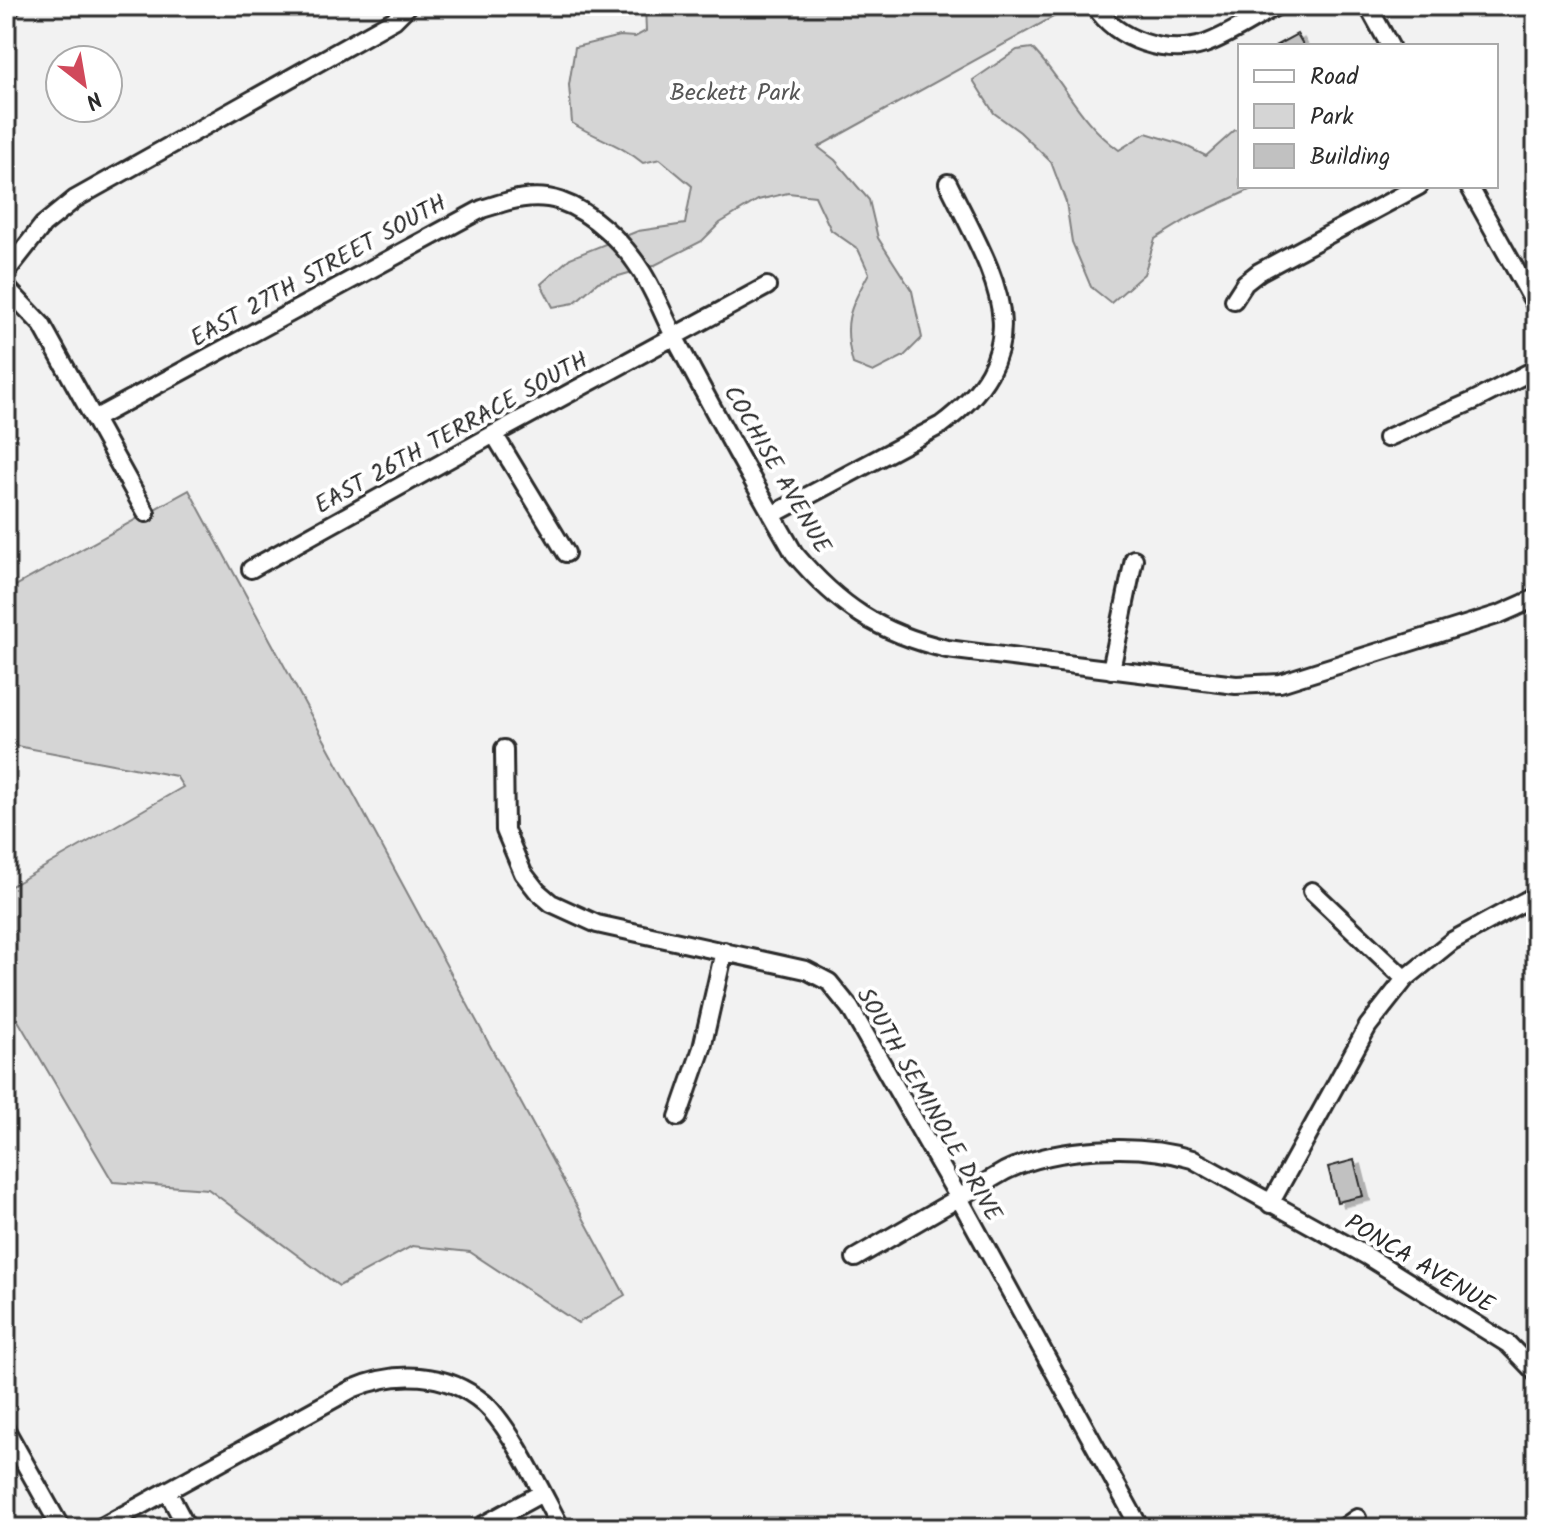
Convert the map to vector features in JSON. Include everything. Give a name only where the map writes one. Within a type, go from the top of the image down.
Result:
[{"type":"street","points":[[6,9],[12,6]]},
{"type":"street","points":[[6,272],[43,225],[75,199],[394,20],[408,6]]},
{"type":"street","points":[[1095,6],[1123,34],[1169,49],[1205,44],[1277,6]]},
{"type":"street","points":[[1368,6],[1389,44]]},
{"type":"street","points":[[772,515],[941,425],[964,408],[986,380],[1000,346],[1000,299],[994,276],[948,183]]},
{"type":"street","points":[[1234,300],[1245,283],[1259,272],[1415,188]]},
{"type":"street","points":[[1470,188],[1536,306]]},
{"type":"street","name":"EAST 27TH STREET SOUTH","points":[[94,419],[482,209],[518,198],[542,197],[572,207]]},
{"type":"street","name":"COCHISE AVENUE","points":[[572,207],[609,232],[642,271],[794,553],[820,584],[851,610],[886,630],[916,642],[947,649],[1236,685],[1280,683],[1500,614],[1536,598]]},
{"type":"street","name":"EAST 26TH TERRACE SOUTH","points":[[251,569],[767,286]]},
{"type":"street","points":[[6,287],[42,325],[146,513]]},
{"type":"street","points":[[1387,438],[1473,401],[1536,369]]},
{"type":"street","points":[[494,434],[566,553]]},
{"type":"street","points":[[1111,670],[1134,559]]},
{"type":"street","name":"SOUTH SEMINOLE DRIVE","points":[[504,749],[505,830],[523,873],[551,903],[597,924],[806,970],[829,982],[850,1008],[959,1198],[1140,1528]]},
{"type":"street","points":[[1312,891],[1405,979]]},
{"type":"street","points":[[1270,1204],[1368,1026],[1405,979],[1452,941],[1536,895]]},
{"type":"street","points":[[678,1117],[702,1048],[724,951]]},
{"type":"street","name":"PONCA AVENUE","points":[[959,1198],[1028,1160],[1145,1149],[1192,1159],[1367,1256],[1508,1344],[1536,1373]]},
{"type":"street","points":[[855,1258],[959,1198]]},
{"type":"street","points":[[100,1528],[352,1389],[373,1380],[408,1374],[445,1382],[483,1403],[503,1426],[561,1528]]},
{"type":"street","points":[[6,1430],[61,1528]]},
{"type":"street","points":[[168,1492],[187,1528]]},
{"type":"street","points":[[478,1528],[542,1493]]},
{"type":"street","points":[[1343,1528],[1357,1518]]},
{"type":"green space","name":"Beckett Park","points":[[645,6],[1073,6],[818,147],[835,160],[869,200],[878,238],[912,291],[922,338],[904,356],[873,372],[853,364],[848,337],[849,317],[869,273],[858,249],[831,230],[815,196],[788,193],[758,200],[720,223],[702,241],[653,266],[598,282],[574,303],[553,307],[541,284],[570,258],[638,231],[685,224],[692,186],[660,159],[643,163],[572,123],[569,85],[575,47],[620,36],[635,37],[646,31]]},
{"type":"green space","points":[[1032,48],[1093,127],[1119,150],[1146,133],[1182,144],[1206,156],[1238,131],[1238,188],[1254,188],[1191,217],[1155,239],[1144,274],[1111,303],[1091,287],[1072,242],[1066,202],[1051,162],[1020,132],[994,113],[973,80],[1017,50]]},
{"type":"green space","points":[[189,490],[625,1295],[578,1323],[470,1252],[412,1246],[339,1286],[208,1189],[113,1182],[6,1000],[6,889],[183,787],[176,776],[6,744],[6,591]]},
{"type":"building","points":[[1297,34],[1303,44],[1279,44]]},
{"type":"building","points":[[1354,1160],[1363,1196],[1337,1202],[1328,1167]]}]
